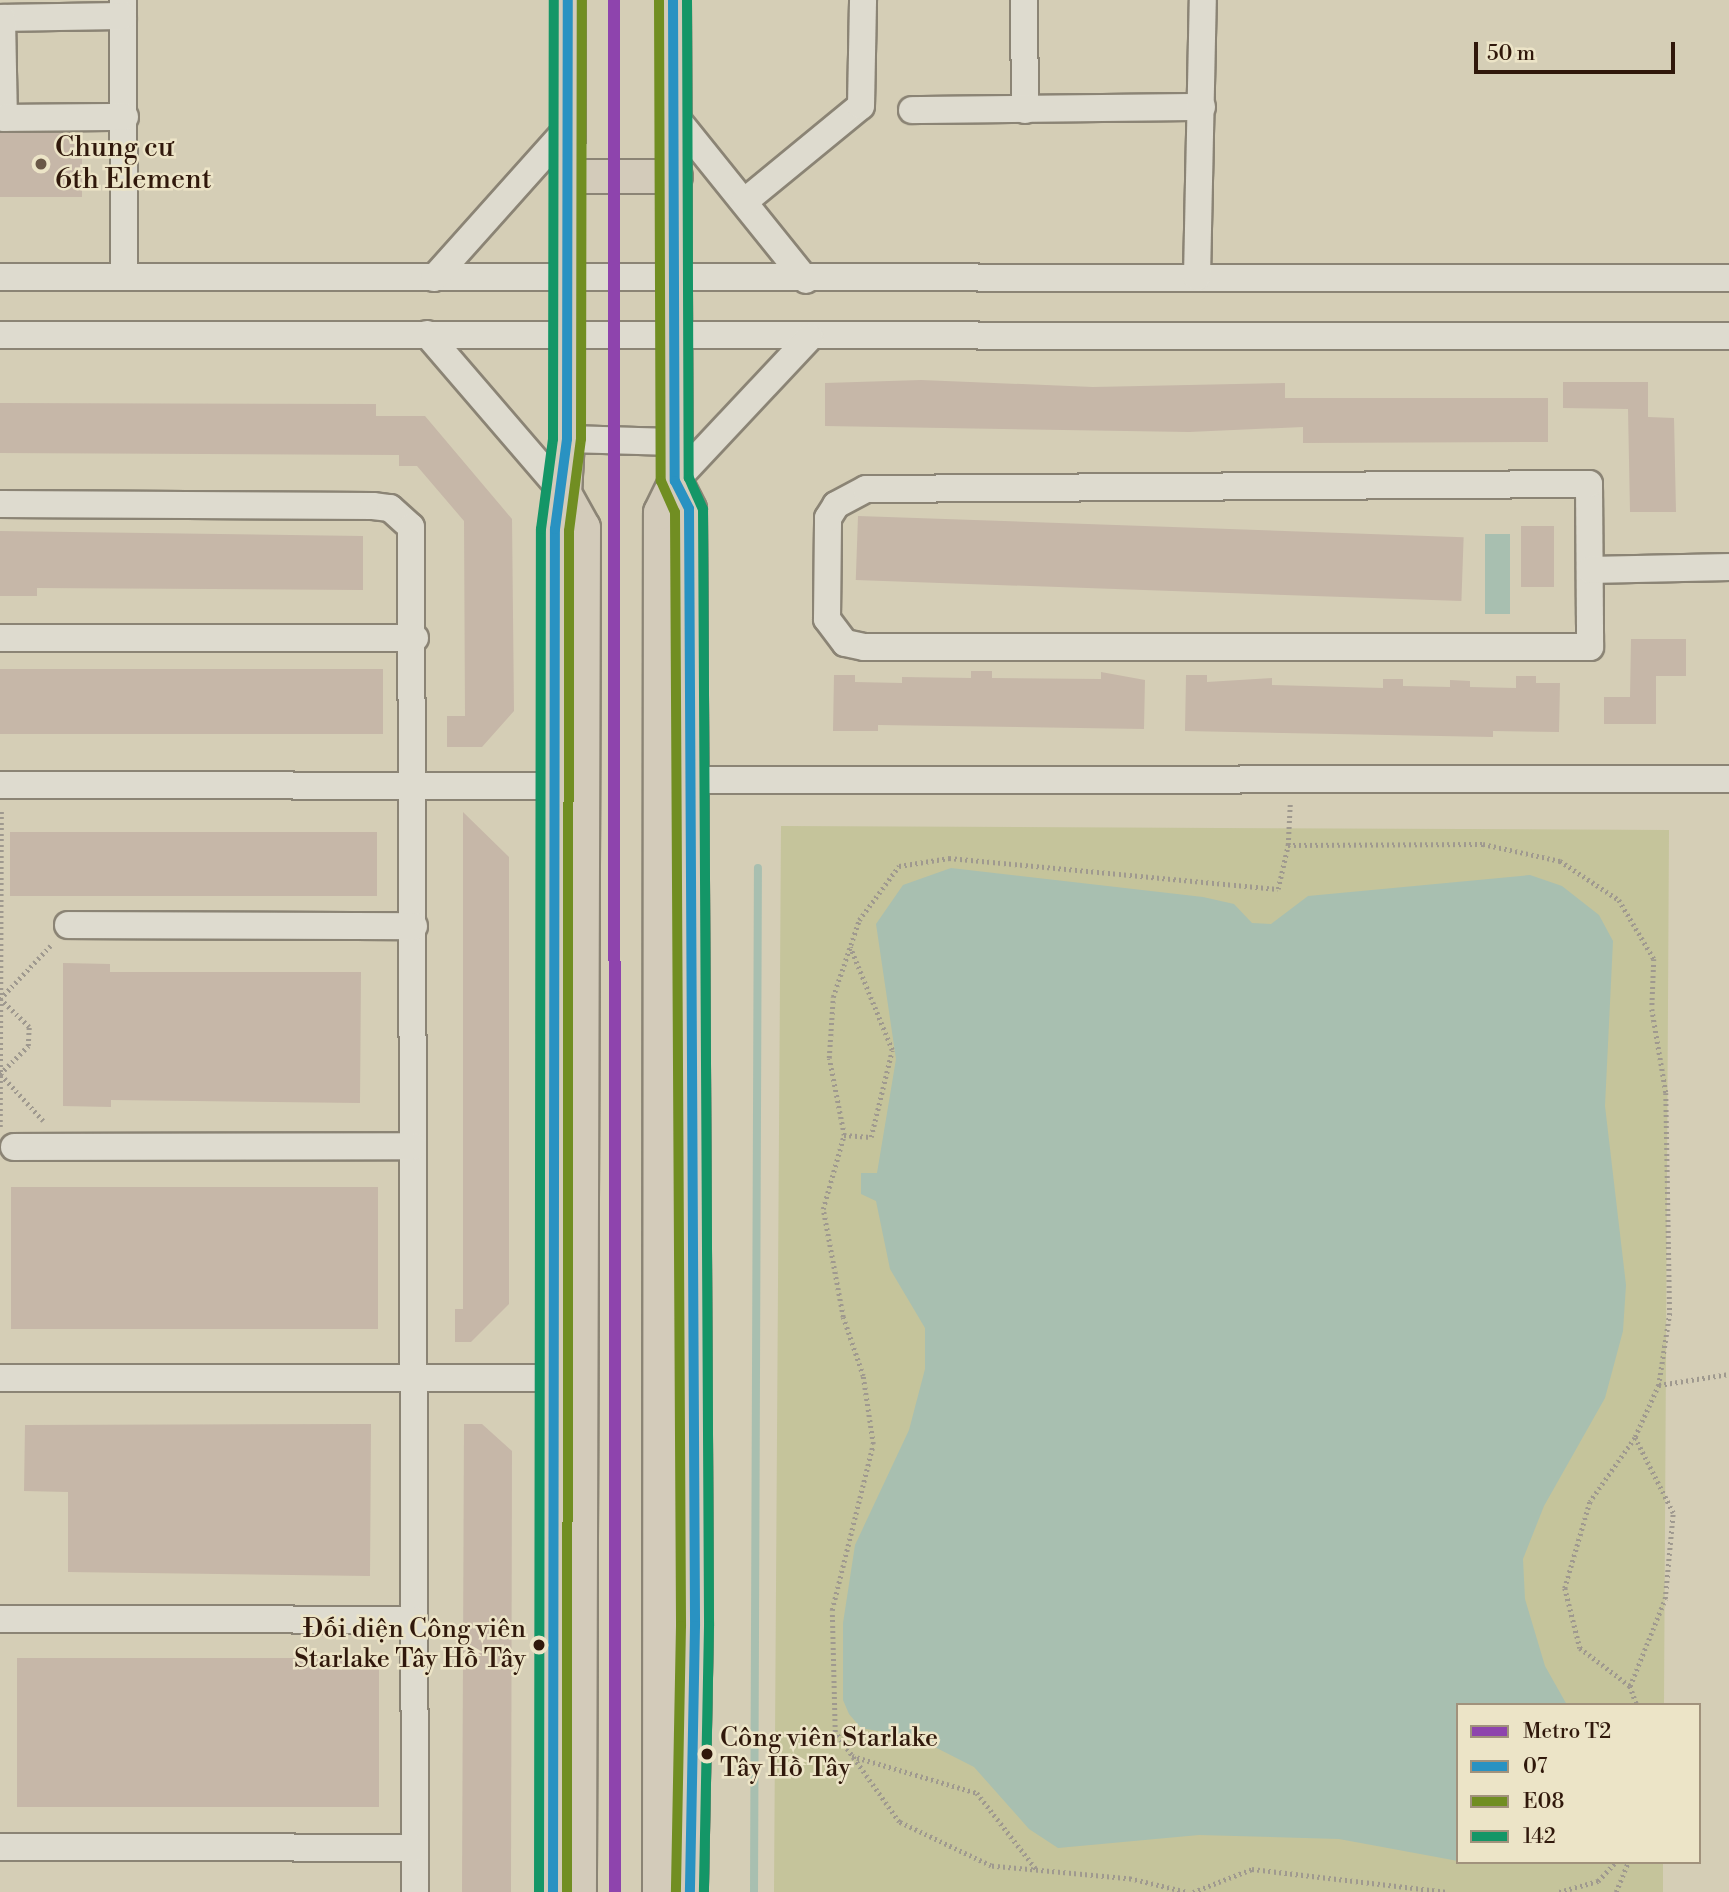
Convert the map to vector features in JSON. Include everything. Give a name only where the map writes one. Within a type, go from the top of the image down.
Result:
[{"type":"main road","points":[[568,0],[567,439],[564,493],[555,529],[568,786],[567,1378],[579,1892]]},
{"type":"main road","points":[[659,1892],[676,780],[689,509],[675,481],[673,0]]},
{"type":"main road","points":[[568,176],[675,176]]},
{"type":"main road","points":[[676,780],[695,1626],[690,1892]]},
{"type":"main road","points":[[552,1892],[567,1378]]},
{"type":"street","points":[[744,202],[860,106],[863,0]]},
{"type":"street","points":[[1024,0],[1025,110]]},
{"type":"street","points":[[1197,277],[1203,0]]},
{"type":"street","points":[[124,277],[125,117],[123,8],[2,18],[4,118],[125,117]]},
{"type":"street","points":[[912,110],[1202,107]]},
{"type":"street","points":[[675,117],[806,280]]},
{"type":"street","points":[[434,278],[568,128]]},
{"type":"street","points":[[0,277],[568,281],[1197,277],[1729,278]]},
{"type":"street","points":[[427,334],[564,493]]},
{"type":"street","points":[[0,335],[427,334],[676,338],[1729,336]]},
{"type":"street","points":[[675,481],[810,337]]},
{"type":"street","points":[[567,439],[674,442]]},
{"type":"street","points":[[1589,484],[1590,570],[1590,647],[864,647],[845,643],[827,620],[828,518],[836,505],[866,489],[1589,484]]},
{"type":"street","points":[[0,505],[390,508],[403,515],[415,541],[412,1377],[415,1892]]},
{"type":"street","points":[[1590,570],[1729,567]]},
{"type":"street","points":[[0,639],[415,638]]},
{"type":"street","points":[[676,780],[1291,776],[1729,779]]},
{"type":"street","points":[[1,794],[414,785],[568,786]]},
{"type":"street","points":[[68,925],[414,926]]},
{"type":"street","points":[[7,1141],[413,1146]]},
{"type":"street","points":[[0,1378],[567,1378]]},
{"type":"street","points":[[0,1619],[414,1620]]},
{"type":"street","points":[[0,1847],[415,1848]]},
{"type":"path","points":[[1185,1892],[1130,1878],[991,1866],[899,1822],[835,1732],[832,1610],[873,1444],[863,1376],[843,1317],[823,1209],[844,1135],[829,1058],[833,997],[859,920],[898,866],[949,858],[1278,889],[1288,845],[1291,776]]},
{"type":"path","points":[[1,794],[0,1074],[7,1141]]},
{"type":"path","points":[[1288,845],[1483,844],[1560,861],[1619,900],[1654,959],[1652,1009],[1667,1093],[1670,1314],[1658,1385],[1635,1438],[1590,1502],[1565,1588],[1580,1648],[1630,1686],[1636,1703]]},
{"type":"path","points":[[0,999],[68,925]]},
{"type":"path","points":[[844,1135],[871,1137],[892,1050],[850,946]]},
{"type":"path","points":[[0,999],[29,1027],[28,1046],[0,1074]]},
{"type":"path","points":[[0,1074],[51,1129]]},
{"type":"path","points":[[1658,1385],[1729,1374]]},
{"type":"path","points":[[1630,1686],[1665,1599],[1673,1513],[1635,1438]]},
{"type":"path","points":[[852,1756],[977,1793],[1038,1871]]},
{"type":"path","points":[[1559,1892],[1598,1881],[1614,1864]]},
{"type":"path","points":[[1616,1892],[1627,1864]]},
{"type":"path","points":[[1193,1892],[1252,1869],[1448,1892]]},
{"type":"green space","points":[[781,826],[1669,830],[1664,1703],[1456,1703],[1456,1864],[1663,1864],[1663,1892],[774,1892]]},
{"type":"shaded area","points":[[1485,534],[1510,534],[1510,614],[1485,614]]},
{"type":"shaded area","points":[[951,868],[1203,897],[1234,904],[1252,923],[1271,924],[1308,896],[1530,875],[1562,886],[1599,915],[1613,941],[1605,1106],[1626,1285],[1623,1331],[1605,1398],[1544,1506],[1523,1559],[1525,1599],[1545,1666],[1566,1703],[1456,1703],[1456,1861],[1339,1839],[1199,1835],[1058,1848],[1029,1829],[974,1767],[917,1738],[861,1728],[849,1714],[843,1700],[843,1623],[855,1545],[909,1430],[925,1369],[925,1328],[890,1269],[876,1201],[861,1194],[861,1173],[877,1173],[896,1059],[876,924],[903,885]]},
{"type":"building","name":"Chung cư 6th Element","points":[[0,133],[82,133],[82,197],[0,197]]},
{"type":"building","points":[[921,380],[1093,387],[1285,383],[1285,398],[1548,398],[1548,442],[1303,443],[1303,427],[1189,432],[825,426],[825,383]]},
{"type":"building","points":[[1563,382],[1648,382],[1648,417],[1674,418],[1676,512],[1630,512],[1628,409],[1563,408]]},
{"type":"building","points":[[0,403],[376,404],[376,416],[425,416],[512,519],[514,711],[482,747],[447,747],[447,716],[465,716],[464,521],[417,466],[399,466],[399,455],[0,453]]},
{"type":"building","points":[[858,516],[1464,537],[1461,601],[856,580]]},
{"type":"building","points":[[1521,526],[1554,526],[1554,587],[1521,587]]},
{"type":"building","points":[[0,531],[363,536],[363,590],[37,588],[37,596],[0,596]]},
{"type":"building","points":[[1631,639],[1686,639],[1686,676],[1656,676],[1656,724],[1604,724],[1604,697],[1630,697]]},
{"type":"building","points":[[0,669],[383,669],[383,734],[0,734]]},
{"type":"building","points":[[971,671],[992,671],[992,678],[1101,679],[1101,672],[1145,680],[1144,729],[878,725],[878,731],[833,731],[834,675],[855,675],[855,682],[902,683],[902,677],[971,678]]},
{"type":"building","points":[[1186,675],[1207,675],[1207,682],[1272,678],[1272,685],[1383,688],[1383,679],[1403,679],[1403,686],[1450,687],[1450,680],[1470,681],[1470,687],[1516,688],[1516,676],[1536,676],[1536,683],[1560,683],[1559,732],[1493,731],[1493,737],[1185,731]]},
{"type":"building","points":[[463,812],[509,857],[509,1304],[471,1342],[455,1342],[455,1309],[463,1309]]},
{"type":"building","points":[[10,832],[377,832],[377,896],[10,896]]},
{"type":"building","points":[[63,963],[110,964],[110,972],[361,972],[360,1103],[111,1100],[111,1107],[63,1106]]},
{"type":"building","points":[[11,1187],[378,1187],[378,1329],[11,1329]]},
{"type":"building","points":[[371,1424],[370,1576],[68,1572],[68,1492],[24,1491],[25,1425]]},
{"type":"building","points":[[464,1424],[482,1424],[512,1451],[511,1892],[462,1892]]},
{"type":"building","points":[[17,1658],[379,1658],[379,1807],[17,1807]]},
{"type":"waterway","points":[[754,1892],[758,868]]},
{"type":"metro line","name":"T2","points":[[614,0],[615,1892]]},
{"type":"transit line","name":"142","points":[[539,1892],[541,529],[553,439],[554,0]]},
{"type":"transit line","name":"07","points":[[553,1892],[555,529],[567,439],[568,0]]},
{"type":"transit line","name":"E08","points":[[567,1892],[569,531],[581,439],[582,0]]},
{"type":"transit line","name":"E08","points":[[659,0],[661,481],[675,512],[681,1626],[676,1892]]},
{"type":"transit line","name":"07","points":[[673,0],[675,481],[689,509],[695,1626],[690,1892]]},
{"type":"transit line","name":"142","points":[[687,0],[689,478],[703,509],[709,1626],[704,1892]]},
{"type":"place","name":"Chung cư 6th Element","points":[[41,164]]},
{"type":"place","name":"Đối diện Công viên Starlake Tây Hồ Tây","points":[[539,1645]]},
{"type":"place","name":"Công viên Starlake Tây Hồ Tây","points":[[707,1754]]}]
